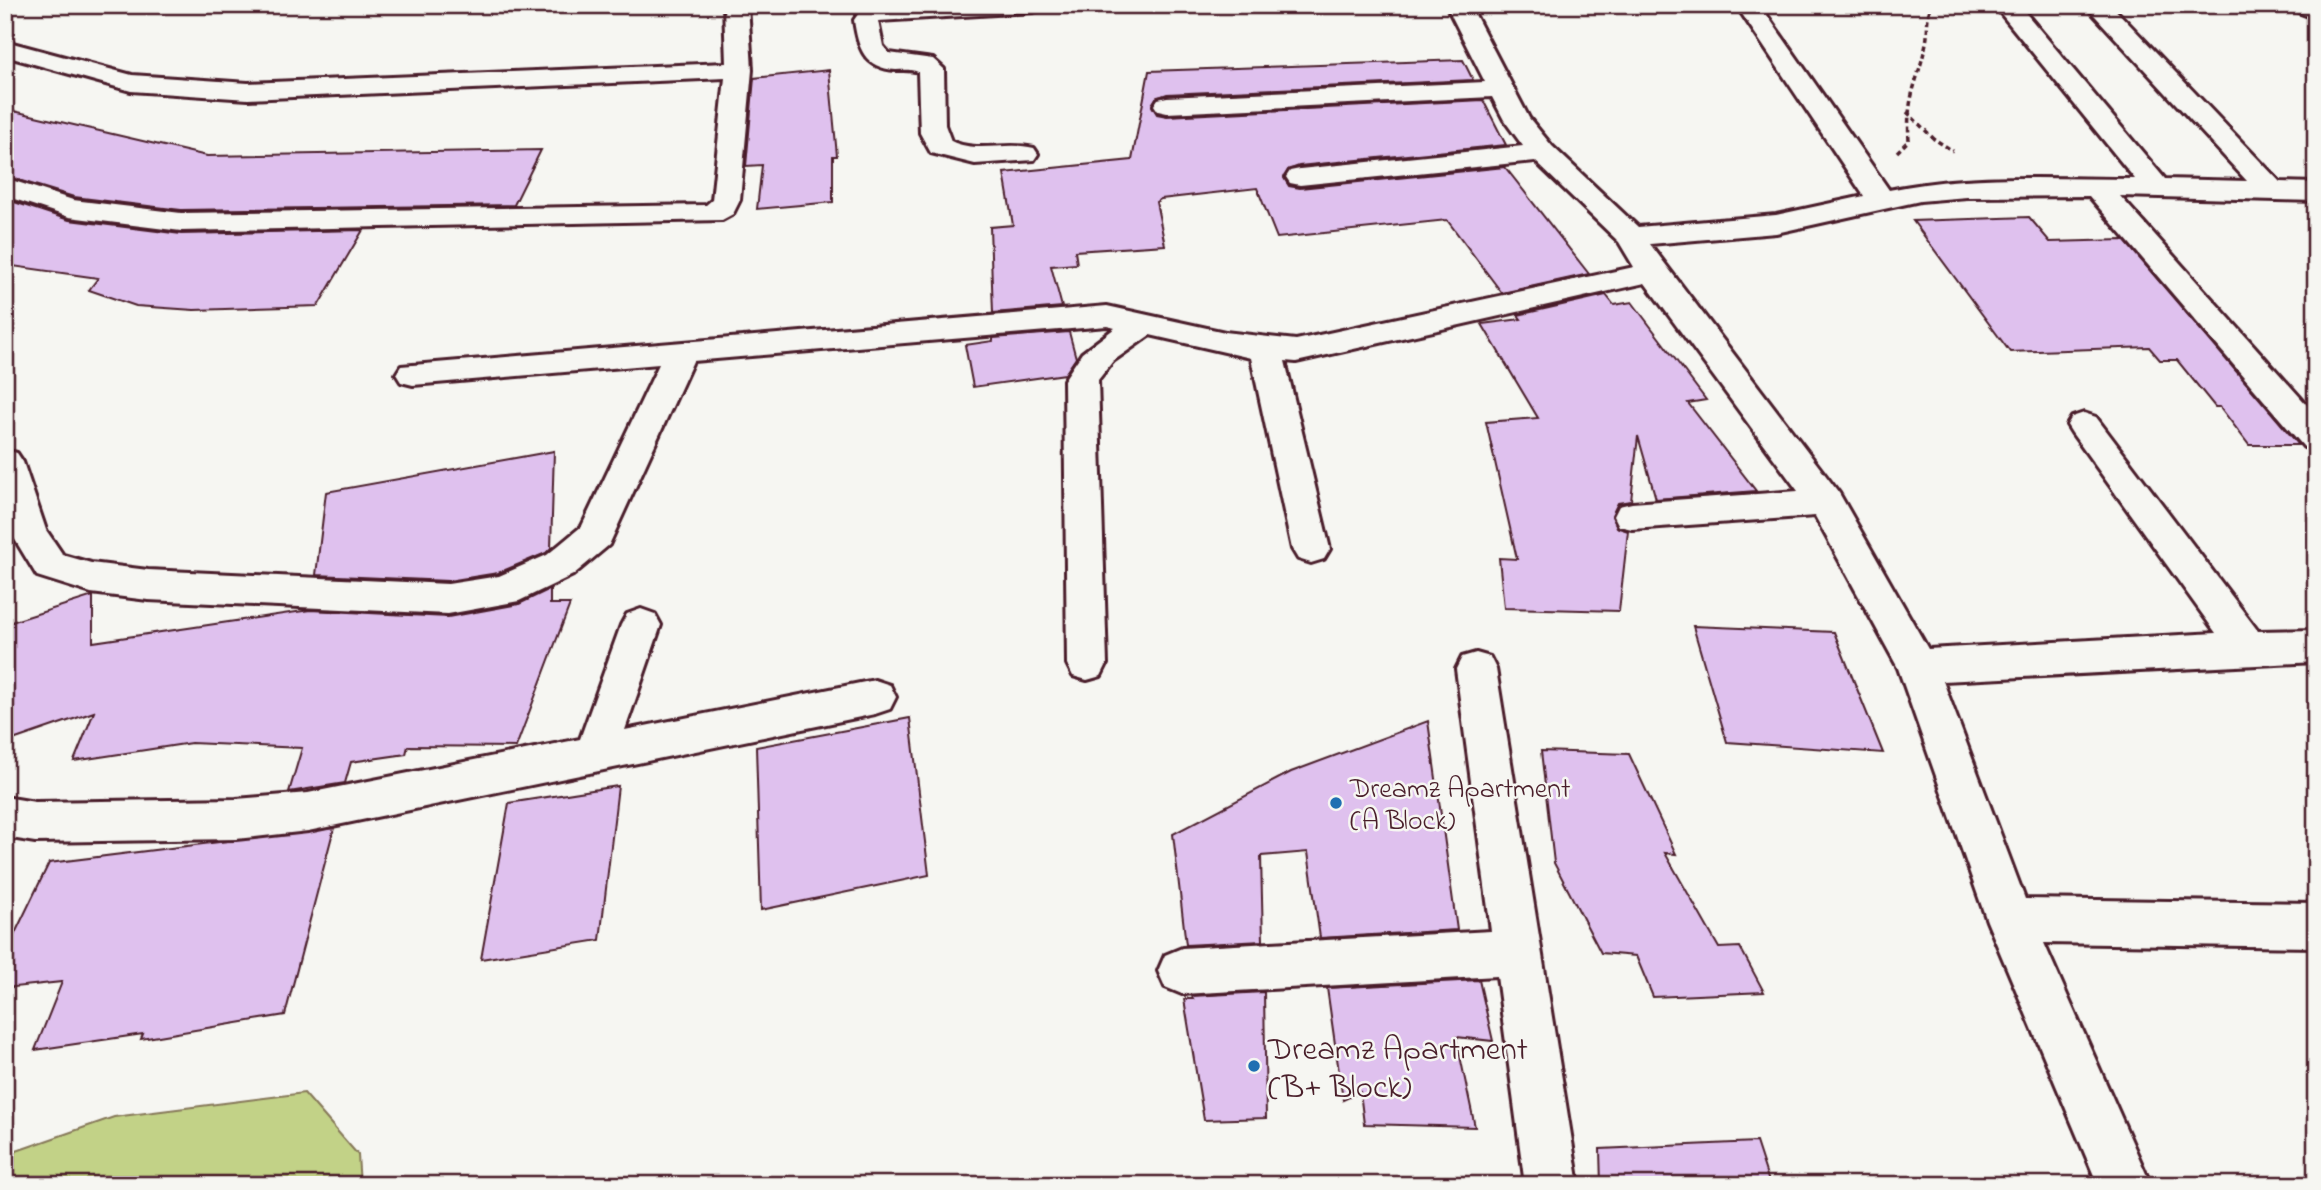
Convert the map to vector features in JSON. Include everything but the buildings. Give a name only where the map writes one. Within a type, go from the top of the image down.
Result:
[{"type":"street","points":[[5,186],[69,208],[181,222],[702,216],[723,208],[726,200],[739,70],[736,5]]},
{"type":"street","points":[[1024,154],[957,155],[941,149],[934,139],[931,69],[925,62],[881,60],[872,52],[866,20],[870,15],[896,8],[1032,5]]},
{"type":"street","points":[[1458,5],[1517,120],[1542,152],[1631,237],[1653,272],[1826,502],[1917,666],[2010,921],[2125,1185]]},
{"type":"street","points":[[1748,5],[1875,191]]},
{"type":"street","points":[[2006,5],[2157,187]]},
{"type":"street","points":[[2097,5],[2272,191]]},
{"type":"street","points":[[2301,5],[2316,12]]},
{"type":"street","points":[[5,48],[131,83],[188,89],[285,90],[739,70]]},
{"type":"street","points":[[1167,105],[1501,89]]},
{"type":"street","points":[[1300,177],[1542,152]]},
{"type":"street","points":[[2097,187],[2316,438]]},
{"type":"street","points":[[1631,237],[1776,224],[1875,191],[2157,187],[2316,192]]},
{"type":"street","points":[[413,374],[1107,316],[1148,323],[1238,348],[1296,351],[1653,272]]},
{"type":"street","points":[[1087,664],[1081,380],[1090,362],[1107,345],[1148,323]]},
{"type":"street","points":[[5,461],[29,533],[50,566],[90,578],[148,585],[448,599],[494,592],[505,590],[560,565],[596,535],[681,351]]},
{"type":"street","points":[[1266,351],[1311,549]]},
{"type":"street","points":[[2084,425],[2248,646]]},
{"type":"street","points":[[1633,516],[1826,502]]},
{"type":"street","points":[[596,752],[641,625]]},
{"type":"street","points":[[1917,666],[2248,646],[2316,646]]},
{"type":"street","points":[[1476,668],[1552,1185]]},
{"type":"street","points":[[5,817],[35,822],[236,820],[309,812],[875,697]]},
{"type":"street","points":[[2010,921],[2316,925]]},
{"type":"street","points":[[1182,971],[1516,952]]},
{"type":"path","points":[[1875,191],[1909,140],[1907,112],[1912,85],[1927,41],[1927,14],[1932,5]]},
{"type":"green space","points":[[304,1093],[358,1155],[360,1185],[5,1185],[5,1155],[114,1117]]},
{"type":"place","name":"Dreamz Apartment (A Block)","points":[[1336,803]]},
{"type":"place","name":"Dreamz Apartment (B+ Block)","points":[[1254,1066]]}]
